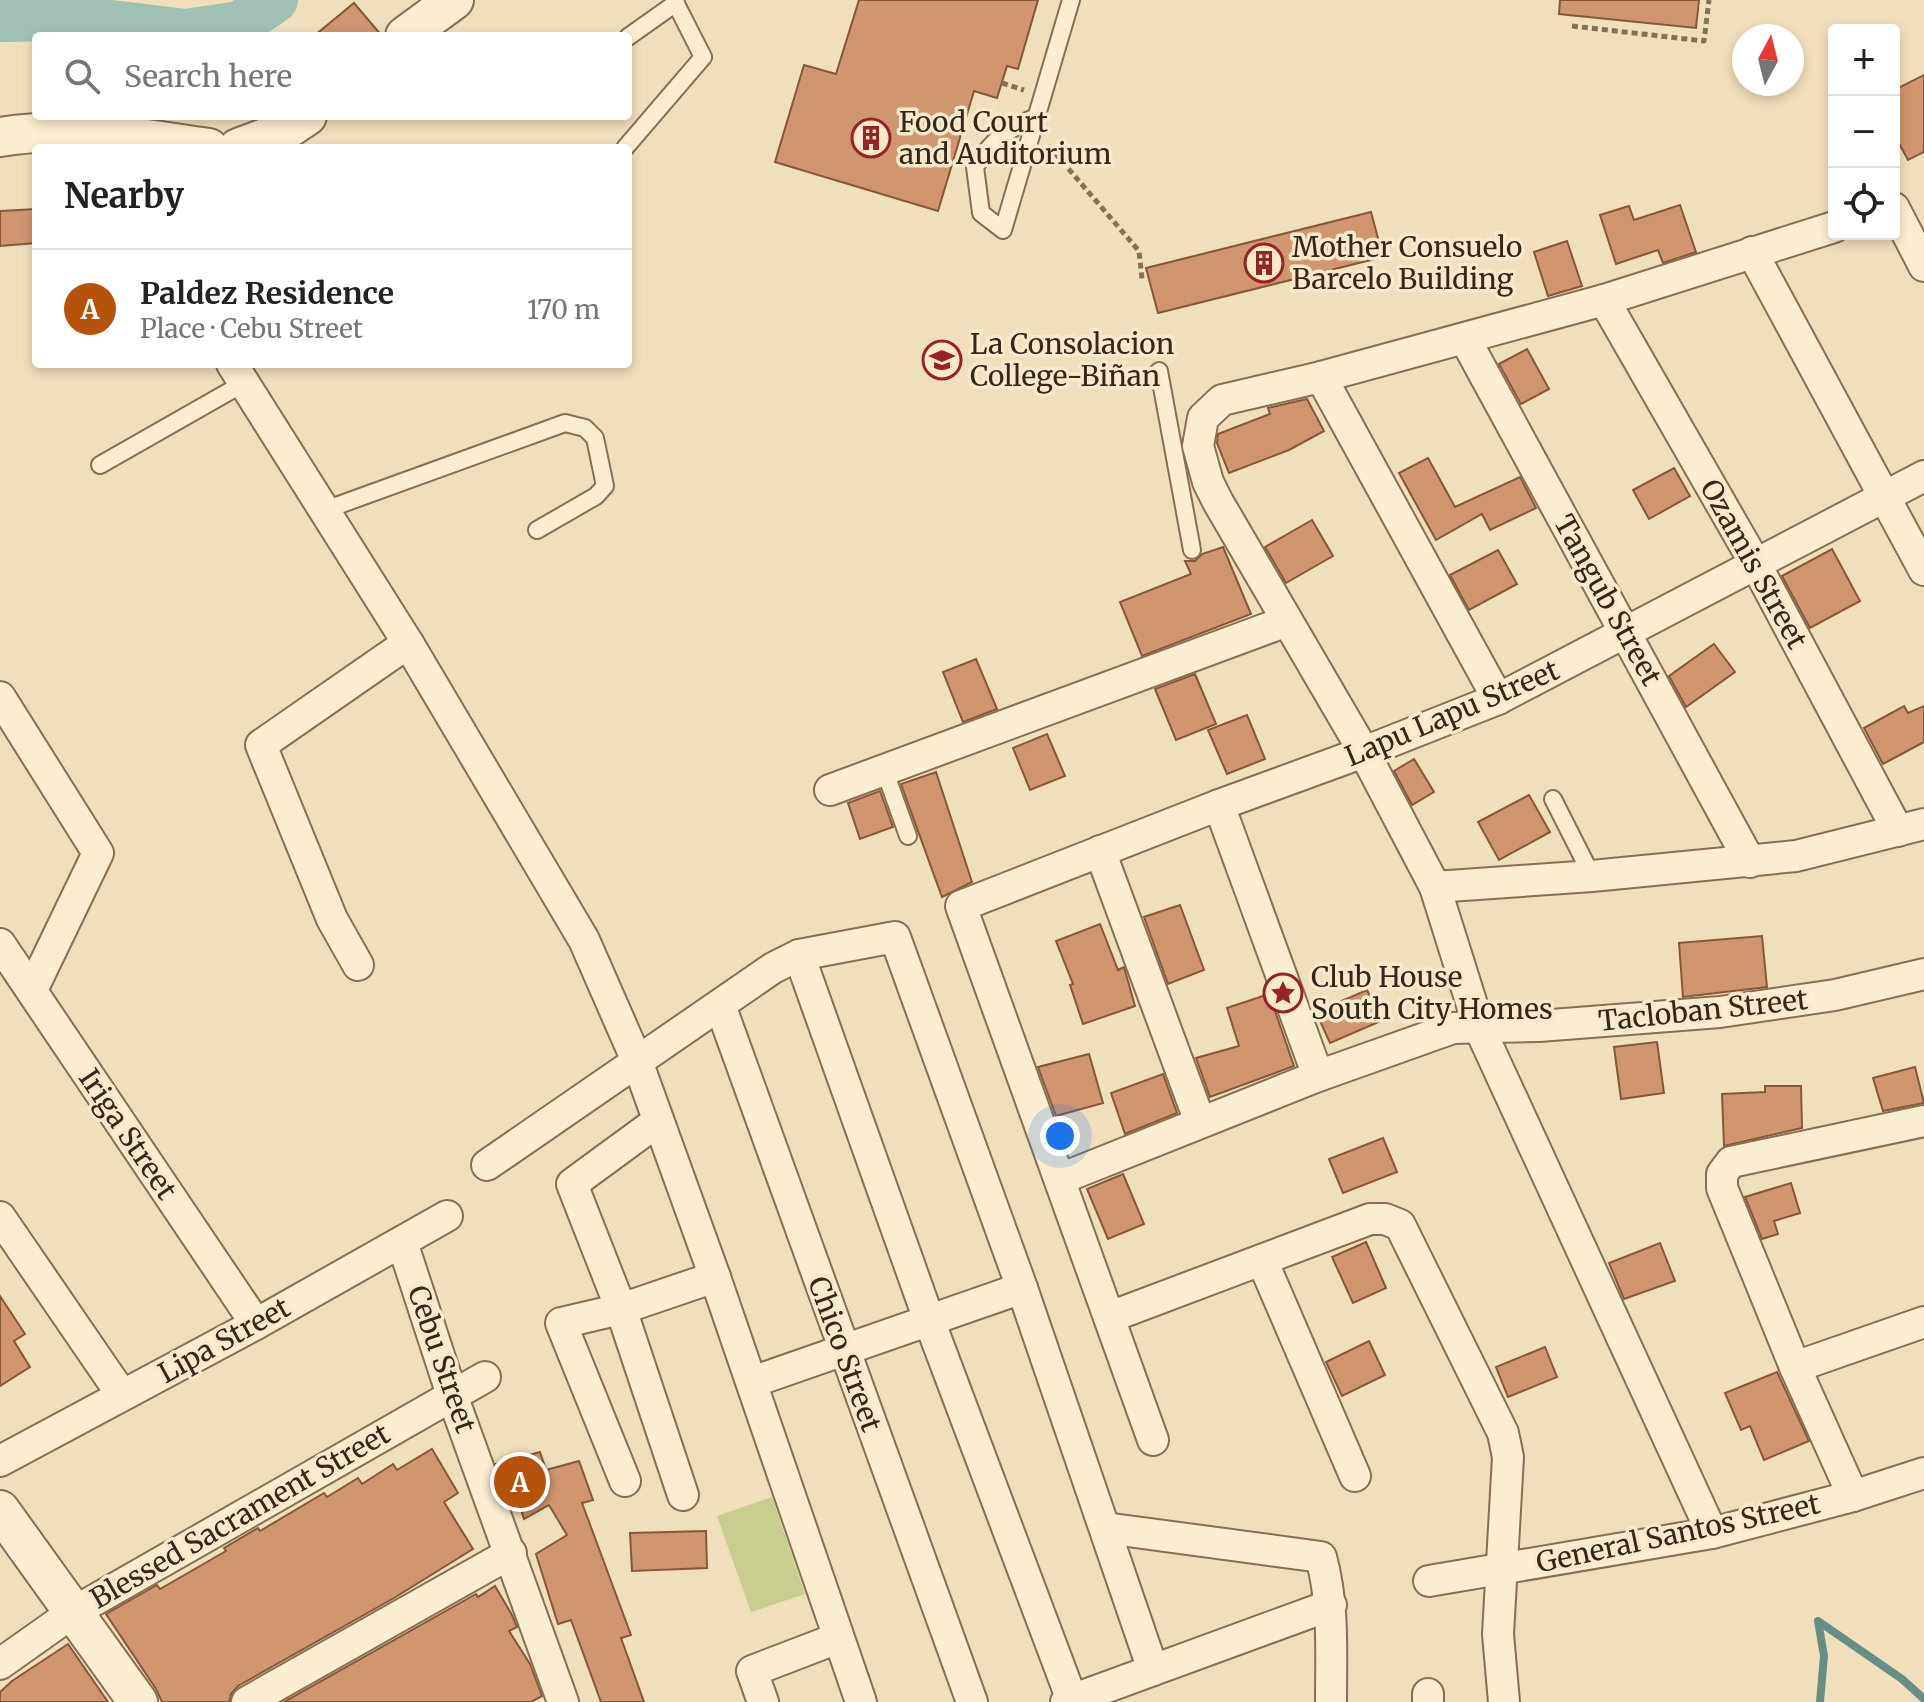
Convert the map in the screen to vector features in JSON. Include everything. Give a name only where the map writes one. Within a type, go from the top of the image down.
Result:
[{"type":"street","points":[[410,32],[454,0]]},
{"type":"street","points":[[249,144],[286,130],[301,120]]},
{"type":"street","points":[[0,137],[67,131],[156,144]]},
{"type":"street","points":[[1900,220],[1924,266]]},
{"type":"street","points":[[1712,1533],[1479,1027],[1435,887],[1364,752],[1208,482],[1198,446],[1186,438],[1222,400],[1321,377],[1604,300],[1828,229]]},
{"type":"street","points":[[1752,252],[1924,570]]},
{"type":"street","name":"Ozamis Street","points":[[1604,300],[1911,827]]},
{"type":"street","name":"Tangub Street","points":[[1465,339],[1750,862]]},
{"type":"street","points":[[238,374],[408,643],[584,940],[637,1061],[752,1382],[861,1702]]},
{"type":"street","points":[[1321,377],[1498,699]]},
{"type":"street","name":"Lapu Lapu Street","points":[[1060,1179],[961,906],[1498,699],[1924,476]]},
{"type":"street","points":[[830,790],[1287,621]]},
{"type":"street","points":[[358,965],[332,919],[261,745],[408,643]]},
{"type":"street","points":[[0,697],[98,853],[32,990]]},
{"type":"street","points":[[1219,805],[1318,1076]]},
{"type":"street","points":[[1435,887],[1750,862],[1796,856],[1911,827]]},
{"type":"street","points":[[1100,851],[1200,1122]]},
{"type":"street","points":[[487,1165],[773,968],[799,955],[895,937],[1022,1288],[1153,1670]]},
{"type":"street","name":"Iriga Street","points":[[0,944],[256,1324]]},
{"type":"street","points":[[799,955],[1069,1701],[1331,1605]]},
{"type":"street","name":"Tacloban Street","points":[[1060,1179],[1318,1076],[1453,1028],[1539,1026],[1720,1012],[1835,995],[1924,974]]},
{"type":"street","name":"Chico Street","points":[[720,1005],[972,1702]]},
{"type":"street","points":[[658,1121],[572,1184],[621,1309],[683,1495]]},
{"type":"street","points":[[1853,1496],[1795,1367],[1722,1188],[1725,1167],[1731,1162],[1924,1121]]},
{"type":"street","points":[[1060,1179],[1153,1440]]},
{"type":"street","name":"Lipa Street","points":[[0,1461],[256,1324],[447,1216]]},
{"type":"street","points":[[0,1217],[122,1395]]},
{"type":"street","points":[[1110,1317],[1370,1219],[1385,1219],[1400,1225],[1503,1433],[1508,1457],[1498,1634],[1504,1702]]},
{"type":"street","name":"Cebu Street","points":[[402,1242],[452,1395],[563,1702]]},
{"type":"street","points":[[1262,1260],[1355,1476]]},
{"type":"street","points":[[625,1481],[561,1323],[621,1309],[715,1277]]},
{"type":"street","points":[[752,1382],[1022,1288]]},
{"type":"street","points":[[1795,1367],[1924,1322]]},
{"type":"street","name":"Blessed Sacrament Street","points":[[0,1664],[72,1613],[485,1377]]},
{"type":"street","name":"General Santos Street","points":[[1429,1581],[1712,1533],[1853,1496],[1924,1473]]},
{"type":"street","points":[[0,1510],[138,1702]]},
{"type":"street","points":[[1105,1528],[1321,1557],[1331,1605],[1331,1702]]},
{"type":"street","points":[[247,1702],[511,1553]]},
{"type":"street","points":[[763,1702],[752,1671],[838,1638]]},
{"type":"lane","points":[[1036,117],[1008,129],[987,149],[975,167],[981,213],[1003,230],[1071,0]]},
{"type":"lane","points":[[628,144],[703,57],[675,1],[632,34]]},
{"type":"lane","points":[[1159,371],[1186,438],[1192,550]]},
{"type":"lane","points":[[100,465],[238,374]]},
{"type":"lane","points":[[325,510],[565,423],[585,428],[595,438],[605,486],[596,496],[537,530]]},
{"type":"lane","points":[[884,769],[908,836]]},
{"type":"lane","points":[[1553,799],[1592,876]]},
{"type":"path","points":[[1572,26],[1704,41],[1709,0]]},
{"type":"path","points":[[1002,83],[1042,96]]},
{"type":"path","points":[[1053,133],[1049,147],[1139,251],[1142,279]]},
{"type":"green space","points":[[772,1497],[805,1594],[751,1612],[717,1516]]},
{"type":"building","points":[[859,0],[1038,0],[1018,69],[1007,66],[997,98],[974,91],[938,211],[775,162],[804,65],[836,74]]},
{"type":"building","points":[[1560,0],[1699,0],[1696,28],[1559,14]]},
{"type":"building","points":[[354,3],[379,32],[319,32]]},
{"type":"building","points":[[1924,75],[1924,152],[1908,160],[1900,145],[1900,87]]},
{"type":"building","points":[[1680,205],[1696,252],[1663,263],[1658,250],[1616,264],[1600,215],[1629,206],[1634,220]]},
{"type":"building","points":[[32,209],[32,243],[0,246],[0,211]]},
{"type":"building","name":"Mother Consuelo Barcelo Building","points":[[1371,212],[1383,257],[1158,313],[1146,268]]},
{"type":"building","points":[[1567,241],[1582,286],[1548,296],[1534,252]]},
{"type":"building","points":[[1527,349],[1549,389],[1521,404],[1499,364]]},
{"type":"building","points":[[1307,399],[1324,431],[1289,450],[1229,473],[1217,443],[1218,434],[1270,414],[1268,408]]},
{"type":"building","points":[[1428,458],[1455,507],[1520,477],[1536,508],[1490,530],[1482,514],[1436,540],[1399,473]]},
{"type":"building","points":[[1674,468],[1690,496],[1649,519],[1633,490]]},
{"type":"building","points":[[1312,520],[1333,556],[1286,583],[1265,547]]},
{"type":"building","points":[[1223,547],[1251,614],[1142,656],[1120,602],[1191,574],[1185,561],[1195,561],[1202,554]]},
{"type":"building","points":[[1832,549],[1860,601],[1810,628],[1782,576]]},
{"type":"building","points":[[1498,550],[1517,584],[1469,610],[1450,575]]},
{"type":"building","points":[[1714,644],[1735,672],[1686,707],[1669,676]]},
{"type":"building","points":[[976,659],[997,709],[963,722],[943,672]]},
{"type":"building","points":[[1195,674],[1216,724],[1176,740],[1155,689]]},
{"type":"building","points":[[1904,706],[1908,713],[1924,706],[1924,742],[1883,764],[1864,728]]},
{"type":"building","points":[[1247,715],[1265,759],[1227,774],[1208,730]]},
{"type":"building","points":[[1047,734],[1065,776],[1030,790],[1013,748]]},
{"type":"building","points":[[1414,759],[1434,792],[1412,805],[1394,771]]},
{"type":"building","points":[[936,772],[972,882],[942,897],[901,784]]},
{"type":"building","points":[[880,791],[893,827],[860,839],[848,803]]},
{"type":"building","points":[[1529,795],[1550,832],[1499,860],[1478,822]]},
{"type":"building","points":[[1180,905],[1204,970],[1168,984],[1144,917]]},
{"type":"building","points":[[1100,924],[1118,970],[1124,967],[1135,1006],[1083,1024],[1070,985],[1073,984],[1056,941]]},
{"type":"building","points":[[1762,936],[1767,987],[1683,997],[1679,943]]},
{"type":"building","points":[[1367,990],[1381,1021],[1330,1043],[1316,1012]]},
{"type":"building","points":[[1269,994],[1294,1066],[1210,1097],[1196,1058],[1239,1046],[1227,1008]]},
{"type":"building","points":[[1657,1042],[1664,1093],[1621,1099],[1614,1047]]},
{"type":"building","points":[[1089,1054],[1103,1103],[1056,1116],[1038,1067]]},
{"type":"building","points":[[1915,1067],[1924,1103],[1883,1111],[1873,1078]]},
{"type":"building","points":[[1163,1074],[1177,1113],[1125,1134],[1111,1093]]},
{"type":"building","points":[[1765,1086],[1801,1086],[1802,1128],[1724,1146],[1722,1094],[1765,1092]]},
{"type":"building","points":[[1383,1138],[1397,1172],[1343,1193],[1329,1159]]},
{"type":"building","points":[[1123,1174],[1144,1224],[1108,1239],[1087,1189]]},
{"type":"building","points":[[1791,1183],[1800,1213],[1774,1221],[1778,1234],[1762,1239],[1745,1197]]},
{"type":"building","points":[[1366,1242],[1386,1288],[1353,1303],[1332,1257]]},
{"type":"building","points":[[1660,1243],[1675,1281],[1624,1299],[1609,1263]]},
{"type":"building","points":[[0,1296],[25,1334],[14,1341],[30,1367],[0,1386]]},
{"type":"building","points":[[1369,1341],[1385,1375],[1342,1396],[1326,1362]]},
{"type":"building","points":[[1545,1347],[1557,1377],[1508,1397],[1496,1367]]},
{"type":"building","points":[[1777,1372],[1809,1441],[1764,1460],[1750,1426],[1741,1430],[1725,1393]]},
{"type":"building","points":[[432,1449],[458,1493],[444,1502],[473,1549],[394,1598],[238,1686],[229,1702],[162,1702],[106,1614],[157,1585],[160,1589],[226,1551],[224,1548],[258,1528],[260,1531],[324,1493],[327,1497],[358,1478],[362,1484],[393,1464],[397,1470]]},
{"type":"building","points":[[540,1452],[546,1470],[579,1461],[593,1500],[582,1503],[631,1635],[621,1638],[644,1702],[601,1702],[571,1620],[558,1624],[536,1554],[567,1535],[549,1505],[524,1519],[520,1506],[512,1508],[496,1464]]},
{"type":"building","points":[[706,1531],[707,1568],[632,1571],[630,1533]]},
{"type":"building","points":[[495,1586],[517,1627],[509,1631],[530,1664],[542,1696],[531,1702],[284,1702],[476,1594],[478,1597]]},
{"type":"building","points":[[68,1644],[108,1702],[0,1702],[0,1692],[12,1681]]},
{"type":"waterway","points":[[0,19],[70,18],[186,32],[240,24],[275,0]]},
{"type":"waterway","points":[[1820,1702],[1824,1656],[1818,1621],[1902,1679],[1924,1699]]},
{"type":"place","name":"Food Court and Auditorium","points":[[871,138]]},
{"type":"place","name":"Mother Consuelo Barcelo Building","points":[[1264,263]]},
{"type":"place","name":"La Consolacion College-Biñan","points":[[942,360]]},
{"type":"place","name":"Club House South City Homes","points":[[1283,993]]},
{"type":"place","name":"Paldez Residence","points":[[520,1482]]}]
